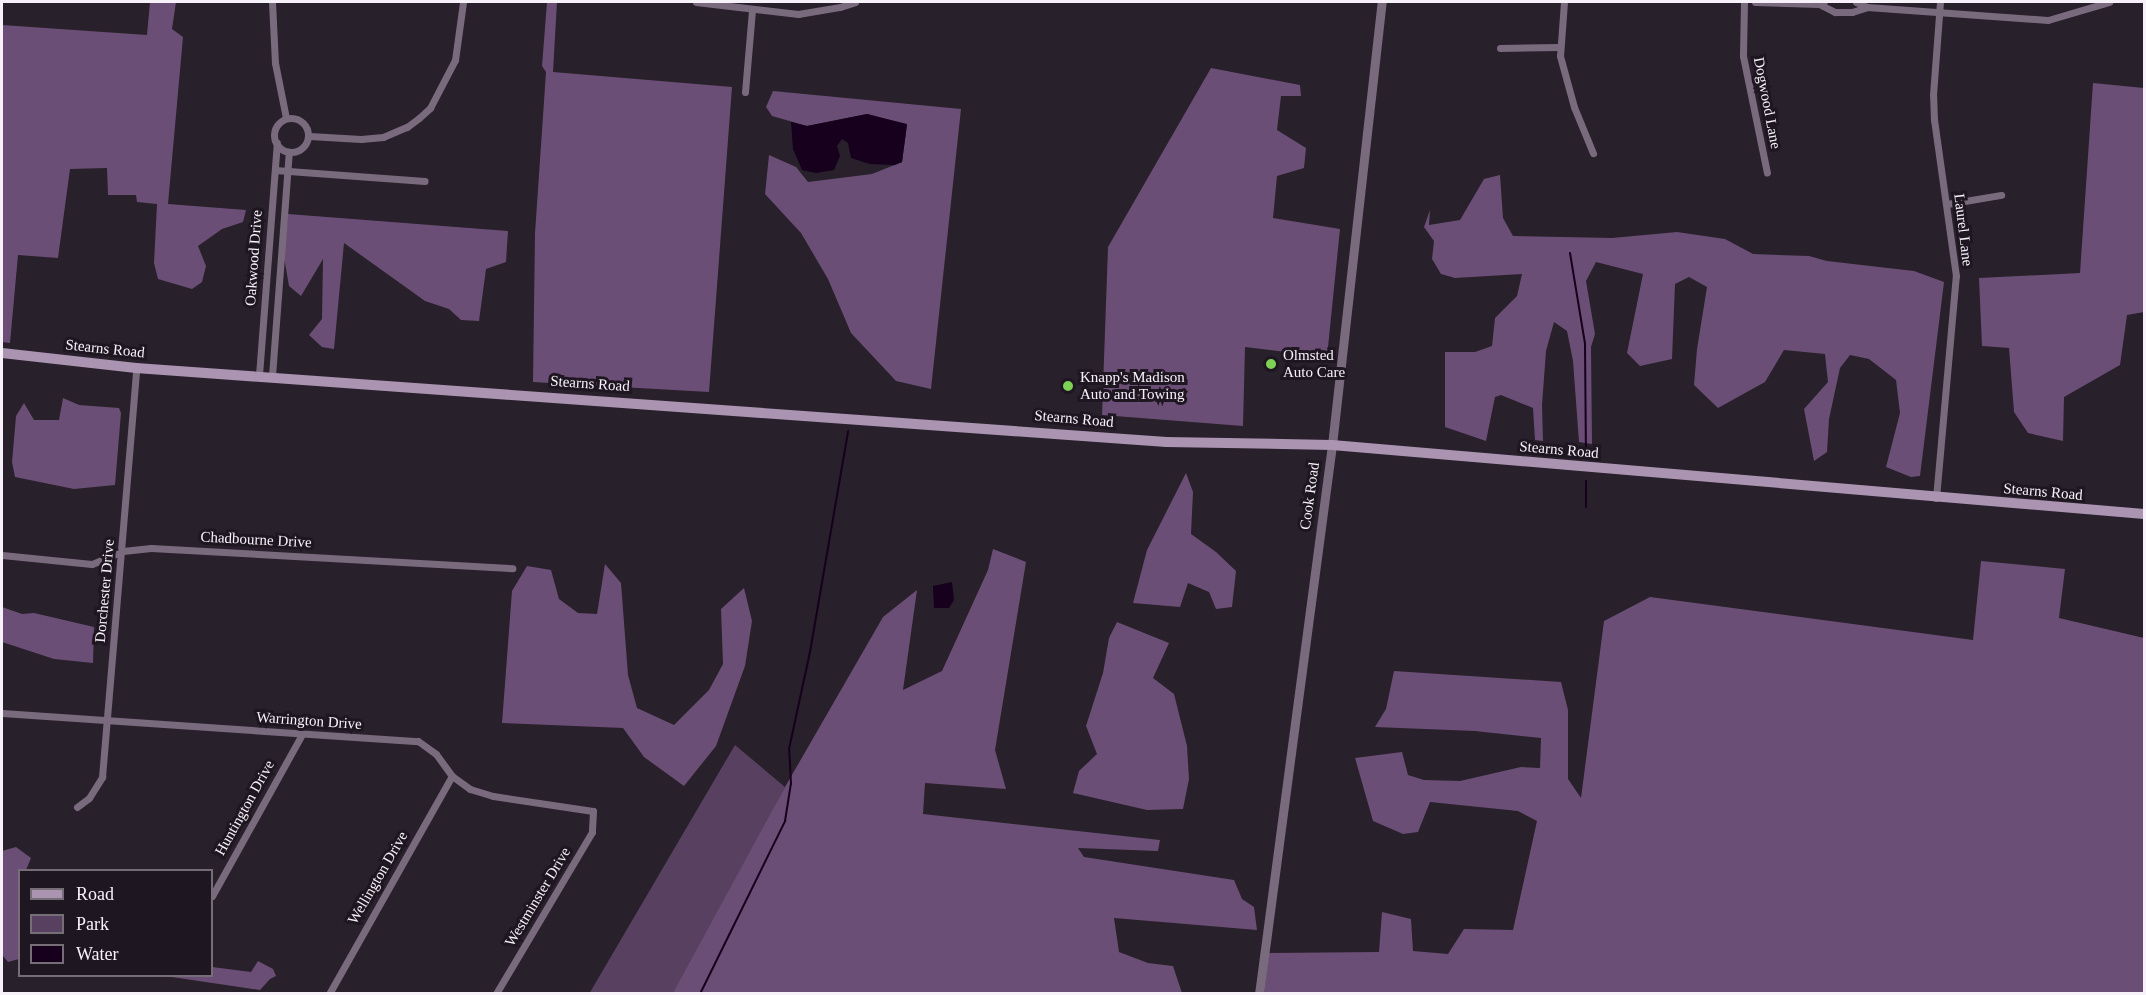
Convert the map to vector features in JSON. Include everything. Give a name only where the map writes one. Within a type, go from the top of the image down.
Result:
[{"type":"main road","name":"Stearns Road","points":[[2,353],[136,368],[259,375],[1166,442],[1332,445],[2145,514]]},
{"type":"street","points":[[272,2],[275,63],[286,118]]},
{"type":"street","points":[[309,136],[361,139],[384,137],[407,127],[419,118],[430,108],[455,60],[463,2]]},
{"type":"street","points":[[696,2],[798,14],[840,8],[855,2]]},
{"type":"street","name":"Cook Road","points":[[1259,993],[1332,445],[1382,2]]},
{"type":"street","points":[[1564,2],[1560,47],[1574,107],[1593,153]]},
{"type":"street","name":"Dogwood Lane","points":[[1744,2],[1743,56],[1767,173]]},
{"type":"street","points":[[1755,2],[1821,3],[1835,12],[1852,12],[1867,7]]},
{"type":"street","points":[[1856,2],[1867,7],[2048,20],[2109,2]]},
{"type":"street","name":"Laurel Lane","points":[[1936,498],[1956,276],[1934,111],[1940,2]]},
{"type":"street","points":[[745,92],[752,10]]},
{"type":"street","points":[[1500,48],[1560,47]]},
{"type":"street","points":[[286,118],[303,121],[309,136],[304,147],[289,152],[276,143],[275,130],[286,118]]},
{"type":"street","name":"Oakwood Drive","points":[[259,375],[276,143]]},
{"type":"street","name":"Oakwood Drive","points":[[272,376],[289,152]]},
{"type":"street","points":[[275,170],[425,181]]},
{"type":"street","points":[[1947,204],[2001,195]]},
{"type":"street","name":"Dorchester Drive","points":[[77,807],[89,798],[102,777],[123,551],[136,368]]},
{"type":"street","name":"Chadbourne Drive","points":[[2,555],[92,564],[123,551],[151,548],[512,568]]},
{"type":"street","name":"Warrington Drive","points":[[2,713],[418,741],[436,754],[452,776],[471,789],[493,796],[593,811]]},
{"type":"street","name":"Huntington Drive","points":[[213,894],[302,734]]},
{"type":"street","name":"Wellington Drive","points":[[329,993],[452,776]]},
{"type":"street","name":"Westminster Drive","points":[[496,993],[592,832],[593,811]]},
{"type":"green space","points":[[735,745],[785,787],[675,993],[589,994]]},
{"type":"shaded area","points":[[150,2],[176,2],[172,29],[183,37],[168,204],[246,210],[243,222],[222,229],[198,246],[206,266],[202,282],[192,289],[158,279],[154,263],[157,204],[137,202],[136,195],[108,195],[107,168],[70,169],[58,258],[18,255],[10,343],[2,342],[2,25],[147,35]]},
{"type":"shaded area","points":[[547,2],[557,2],[553,72],[732,87],[709,392],[533,382],[535,233],[546,72],[542,66]]},
{"type":"shaded area","points":[[1211,68],[1300,85],[1301,96],[1281,96],[1277,130],[1306,148],[1304,168],[1277,176],[1273,218],[1340,229],[1327,357],[1245,347],[1243,426],[1102,415],[1108,247]]},
{"type":"shaded area","points":[[2093,83],[2144,88],[2144,312],[2127,315],[2120,365],[2064,397],[2063,441],[2028,433],[2014,412],[2009,348],[1982,346],[1979,278],[2080,273]]},
{"type":"shaded area","points":[[773,91],[961,109],[931,389],[896,381],[851,333],[828,279],[801,233],[765,194],[769,155],[796,167],[808,182],[872,174],[902,162],[907,125],[867,114],[807,126],[772,116],[766,107]]},
{"type":"shaded area","points":[[1500,175],[1503,218],[1513,236],[1612,238],[1677,232],[1725,239],[1753,254],[1809,256],[1827,261],[1914,271],[1944,282],[1920,476],[1911,477],[1886,467],[1900,413],[1896,380],[1869,359],[1850,355],[1840,368],[1829,419],[1827,452],[1814,461],[1804,409],[1828,382],[1825,354],[1784,350],[1765,382],[1718,408],[1694,385],[1707,287],[1689,277],[1675,284],[1672,359],[1640,366],[1627,353],[1643,274],[1596,262],[1586,281],[1595,334],[1591,347],[1592,444],[1579,442],[1573,361],[1567,331],[1554,322],[1546,351],[1542,405],[1543,441],[1535,440],[1533,408],[1501,395],[1495,397],[1486,441],[1445,427],[1445,352],[1475,352],[1492,346],[1495,318],[1517,296],[1522,274],[1455,278],[1441,274],[1432,259],[1434,241],[1424,227],[1430,210],[1429,225],[1460,220],[1484,179]]},
{"type":"shaded area","points":[[288,214],[508,231],[506,262],[486,269],[479,321],[461,320],[449,309],[425,301],[344,243],[334,349],[322,347],[309,335],[322,319],[323,259],[301,296],[289,286],[284,257]]},
{"type":"shaded area","points":[[63,398],[79,405],[119,408],[121,413],[115,485],[74,489],[15,477],[12,462],[16,416],[24,403],[34,420],[59,420]]},
{"type":"shaded area","points":[[1186,473],[1193,492],[1191,534],[1216,552],[1236,571],[1232,607],[1216,609],[1209,592],[1188,583],[1180,607],[1133,603],[1147,550]]},
{"type":"shaded area","points":[[993,549],[1026,562],[995,750],[1006,789],[925,783],[923,814],[1160,840],[1158,851],[1078,848],[1084,857],[1234,880],[1242,899],[1254,907],[1257,930],[1114,918],[1119,952],[1148,963],[1173,966],[1182,993],[673,993],[785,787],[883,617],[917,590],[903,690],[942,671],[988,570]]},
{"type":"shaded area","points":[[1981,561],[2065,569],[2059,618],[2144,638],[2144,993],[1264,994],[1269,953],[1379,952],[1382,912],[1411,919],[1413,951],[1448,954],[1464,929],[1513,930],[1537,821],[1518,811],[1430,802],[1418,832],[1403,834],[1373,821],[1355,758],[1402,752],[1408,775],[1424,780],[1460,781],[1521,767],[1540,768],[1541,738],[1475,731],[1375,727],[1386,709],[1394,671],[1561,682],[1568,710],[1568,779],[1581,798],[1604,621],[1650,597],[1973,640]]},
{"type":"shaded area","points":[[605,564],[621,583],[628,675],[637,708],[674,725],[709,690],[723,664],[721,609],[744,588],[752,621],[745,666],[716,746],[684,786],[644,757],[623,728],[502,723],[512,591],[527,566],[551,570],[559,599],[578,613],[597,614]]},
{"type":"shaded area","points":[[2,607],[22,614],[34,613],[94,627],[93,663],[54,659],[2,642]]},
{"type":"shaded area","points":[[1117,622],[1169,643],[1153,678],[1174,694],[1187,746],[1189,779],[1183,809],[1147,810],[1073,793],[1079,771],[1097,754],[1086,726],[1103,673],[1109,638]]},
{"type":"shaded area","points":[[16,847],[31,858],[26,869],[18,869],[18,959],[8,962],[3,956],[2,944],[2,851]]},
{"type":"shaded area","points":[[258,961],[273,969],[276,976],[260,990],[172,977],[213,977],[213,967],[251,972]]},
{"type":"water","points":[[867,114],[907,124],[902,162],[895,165],[870,164],[851,158],[848,143],[842,139],[837,146],[840,156],[834,170],[816,173],[802,170],[793,149],[791,122],[807,126]]},
{"type":"water","points":[[952,582],[954,600],[949,608],[934,608],[933,586]]},
{"type":"waterway","points":[[1570,253],[1585,344],[1586,454]]},
{"type":"waterway","points":[[700,994],[785,821],[791,784],[789,749],[810,652],[848,431]]},
{"type":"waterway","points":[[1586,481],[1586,507]]},
{"type":"place","name":"Olmsted Auto Care","points":[[1271,364]]},
{"type":"place","name":"Knapp's Madison Auto and Towing","points":[[1068,386]]}]
